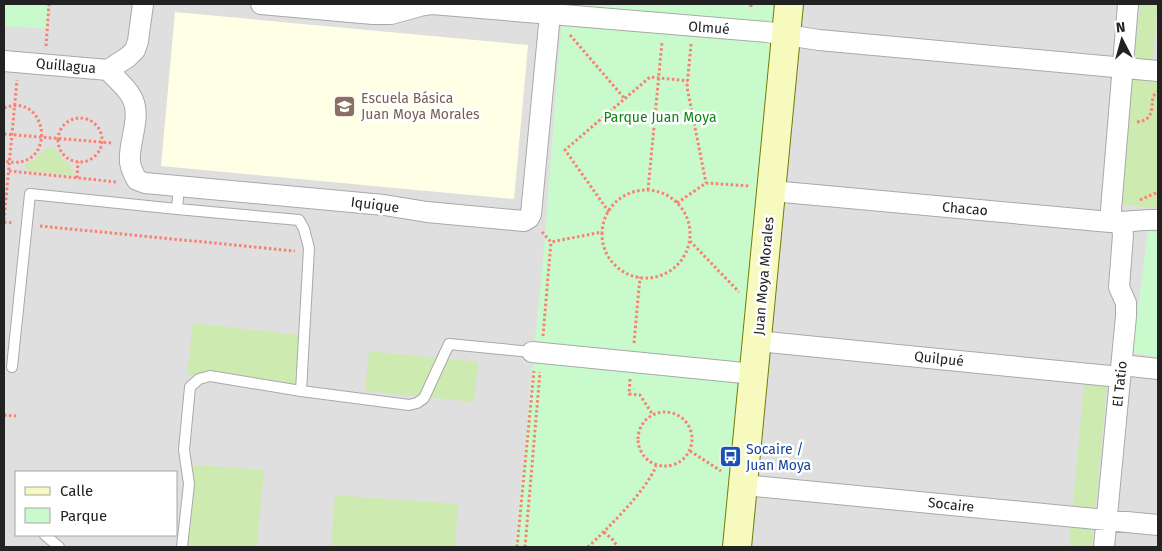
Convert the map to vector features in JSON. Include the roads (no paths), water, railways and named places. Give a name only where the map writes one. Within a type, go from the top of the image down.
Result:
[{"type":"street","name":"Quillagua","points":[[11,62],[108,70],[135,50],[143,4]]},
{"type":"street","name":"Olmué","points":[[261,4],[373,14],[392,14],[406,7],[432,4],[786,35],[819,40],[1158,71]]},
{"type":"street","name":"Juan Moya Morales","points":[[737,547],[734,479],[754,374],[758,341],[762,189],[786,35],[789,4]]},
{"type":"street","name":"El Tatio","points":[[1104,547],[1127,310],[1124,294],[1119,286],[1123,235],[1116,222],[1118,124],[1128,4]]},
{"type":"street","name":"Iquique","points":[[108,70],[131,96],[135,107],[130,163],[137,180],[179,186],[384,205],[427,212],[524,220],[530,218],[531,214],[550,14]]},
{"type":"street","name":"Chacao","points":[[762,189],[1116,222],[1158,220]]},
{"type":"street","name":"Quilpué","points":[[758,341],[1121,371],[1158,369]]},
{"type":"street","points":[[536,359],[632,362],[754,374]]},
{"type":"street","name":"Socaire","points":[[734,479],[1158,525]]},
{"type":"lane","points":[[177,209],[179,186]]},
{"type":"lane","points":[[12,367],[30,194],[299,220],[304,229],[309,253],[301,391]]},
{"type":"lane","points":[[182,547],[189,484],[184,450],[190,387],[199,379],[210,376],[301,391],[409,405],[417,403],[424,398],[449,344],[536,359]]},
{"type":"lane","points":[[46,536],[59,547]]},
{"type":"place","name":"Escuela Básica Juan Moya Morales","points":[[345,106]]},
{"type":"place","name":"Socaire / Juan Moya","points":[[730,457]]},
{"type":"park label","name":"Parque Juan Moya","points":[[660,117]]}]
